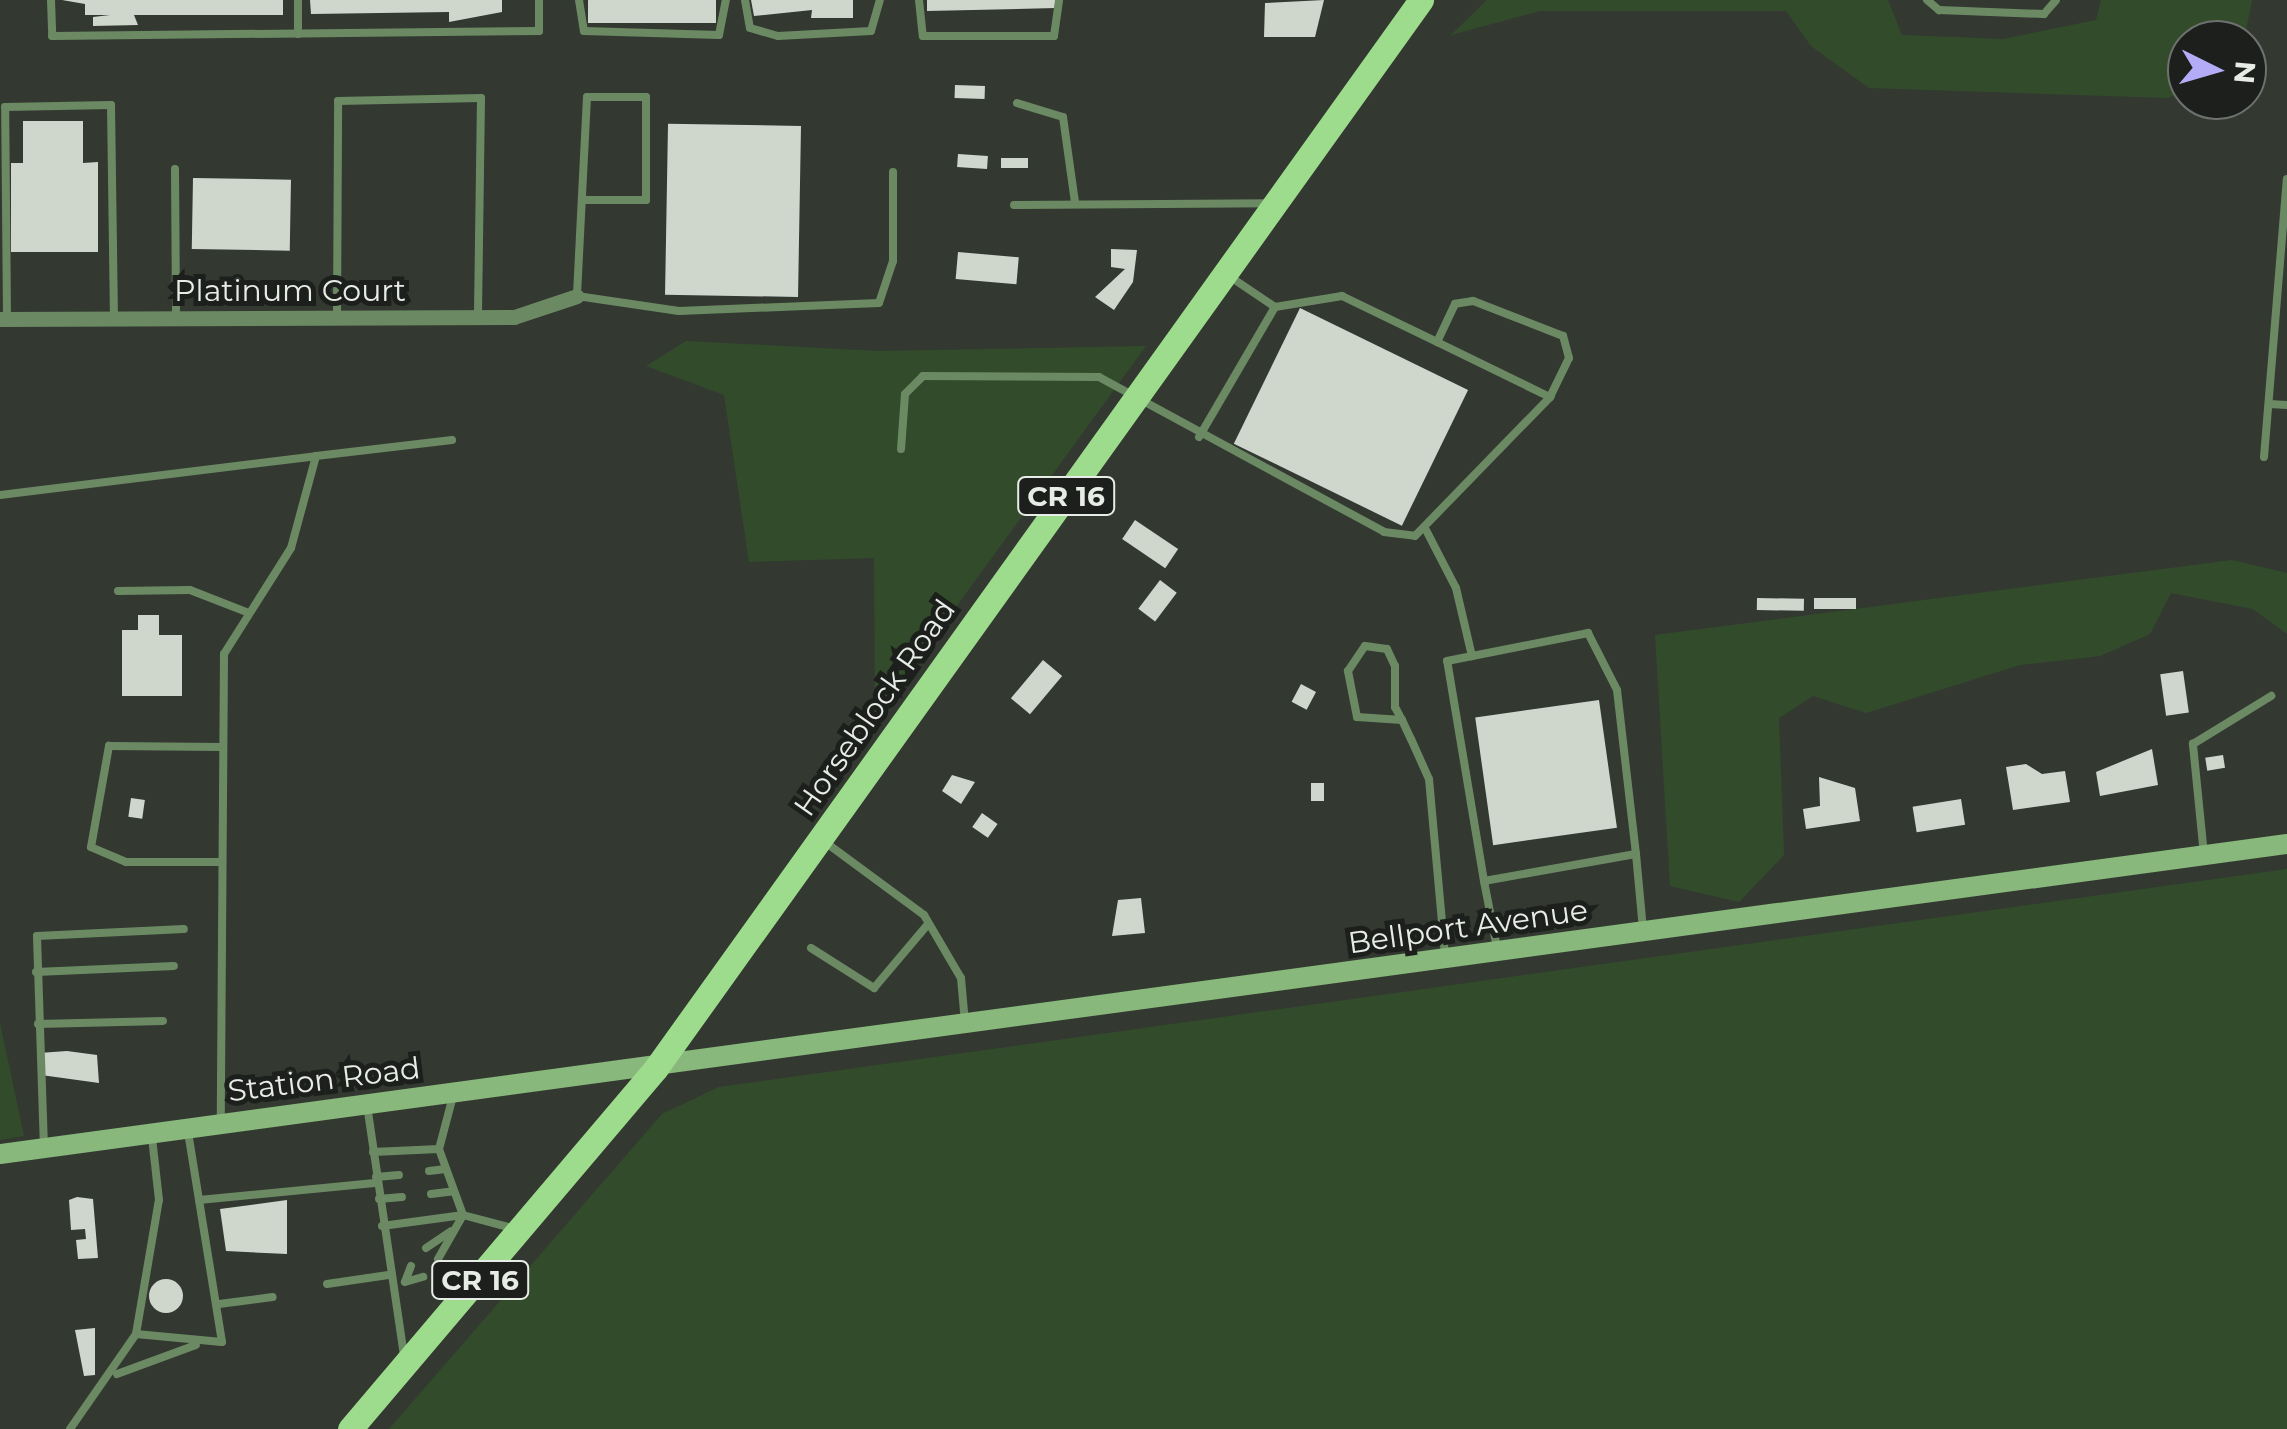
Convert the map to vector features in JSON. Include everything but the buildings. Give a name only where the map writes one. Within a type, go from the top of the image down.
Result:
[{"type":"main road","name":"Horseblock Road","points":[[350,1429],[656,1068],[1421,0]]},
{"type":"main road","name":"Bellport Avenue","points":[[656,1068],[2287,844]]},
{"type":"main road","name":"Station Road","points":[[0,1154],[656,1068]]},
{"type":"street","name":"Platinum Court","points":[[3,320],[478,318],[534,314],[577,296]]},
{"type":"lane","points":[[51,0],[52,36],[539,31],[539,0]]},
{"type":"lane","points":[[298,0],[298,34]]},
{"type":"lane","points":[[579,0],[584,31],[718,35],[726,0]]},
{"type":"lane","points":[[745,0],[756,35],[778,36],[871,30],[880,0]]},
{"type":"lane","points":[[919,0],[923,36],[1054,36],[1059,0]]},
{"type":"lane","points":[[1927,0],[1938,10],[2044,14],[2056,0]]},
{"type":"lane","points":[[584,200],[646,200],[646,97],[587,96],[577,296],[679,311],[879,303],[893,261],[893,172]]},
{"type":"lane","points":[[337,319],[338,101],[481,98],[478,318]]},
{"type":"lane","points":[[1017,104],[1062,117],[1075,202]]},
{"type":"lane","points":[[3,320],[4,107],[111,105],[114,319]]},
{"type":"lane","points":[[175,170],[176,319]]},
{"type":"lane","points":[[2264,457],[2287,179]]},
{"type":"lane","points":[[1014,205],[1276,203]]},
{"type":"lane","points":[[1225,274],[1275,307],[1342,296],[1550,397]]},
{"type":"lane","points":[[901,449],[905,394],[923,376],[1099,377],[1199,437],[1384,532],[1426,530],[1550,397],[1569,358],[1563,336],[1464,300],[1437,342]]},
{"type":"lane","points":[[1199,437],[1275,307]]},
{"type":"lane","points":[[2269,404],[2287,405]]},
{"type":"lane","points":[[0,495],[452,440]]},
{"type":"lane","points":[[221,1124],[224,654],[290,548],[316,456]]},
{"type":"lane","points":[[1426,530],[1456,588],[1472,656]]},
{"type":"lane","points":[[118,591],[190,590],[249,613]]},
{"type":"lane","points":[[1498,952],[1447,661],[1588,634],[1617,690],[1643,933]]},
{"type":"lane","points":[[1402,720],[1357,717],[1348,672],[1365,646],[1386,650],[1395,666],[1402,720],[1428,779],[1444,961]]},
{"type":"lane","points":[[2204,856],[2193,744],[2272,696]]},
{"type":"lane","points":[[220,862],[126,862],[91,848],[110,746],[222,748]]},
{"type":"lane","points":[[822,839],[928,924],[961,978],[966,1027]]},
{"type":"lane","points":[[1484,881],[1636,854]]},
{"type":"lane","points":[[811,948],[874,988],[928,924]]},
{"type":"lane","points":[[44,1148],[36,936],[184,928]]},
{"type":"lane","points":[[36,972],[174,966]]},
{"type":"lane","points":[[38,1024],[163,1021]]},
{"type":"lane","points":[[454,1093],[439,1149],[462,1215]]},
{"type":"lane","points":[[367,1105],[389,1287],[408,1365]]},
{"type":"lane","points":[[136,1334],[196,1344],[222,1342],[188,1128]]},
{"type":"lane","points":[[70,1429],[117,1374],[136,1334],[158,1200],[151,1133]]},
{"type":"lane","points":[[373,1152],[439,1149]]},
{"type":"lane","points":[[428,1171],[446,1169]]},
{"type":"lane","points":[[200,1200],[377,1180],[399,1174]]},
{"type":"lane","points":[[431,1194],[454,1191]]},
{"type":"lane","points":[[379,1199],[402,1197]]},
{"type":"lane","points":[[382,1226],[462,1215],[521,1231]]},
{"type":"lane","points":[[438,1259],[462,1215]]},
{"type":"lane","points":[[426,1248],[452,1231]]},
{"type":"lane","points":[[406,1282],[410,1266]]},
{"type":"lane","points":[[327,1284],[388,1276]]},
{"type":"lane","points":[[389,1287],[423,1277]]},
{"type":"lane","points":[[219,1304],[272,1297]]},
{"type":"lane","points":[[117,1374],[196,1344]]},
{"type":"green space","points":[[1487,0],[1888,0],[1902,35],[2003,39],[2096,20],[2101,0],[2252,0],[2248,20],[2167,20],[2167,98],[1869,88],[1811,46],[1786,11],[1540,11],[1451,35]]},
{"type":"green space","points":[[686,341],[880,351],[1146,346],[875,718],[874,558],[749,562],[724,395],[646,366]]},
{"type":"green space","points":[[2232,560],[2287,573],[2287,634],[2253,609],[2171,593],[2150,634],[2100,656],[2020,665],[1866,713],[1813,696],[1779,718],[1784,855],[1739,902],[1670,886],[1655,635]]},
{"type":"green space","points":[[2287,869],[2287,1429],[389,1429],[662,1114],[719,1087]]},
{"type":"green space","points":[[0,1023],[24,1136],[0,1140]]}]
